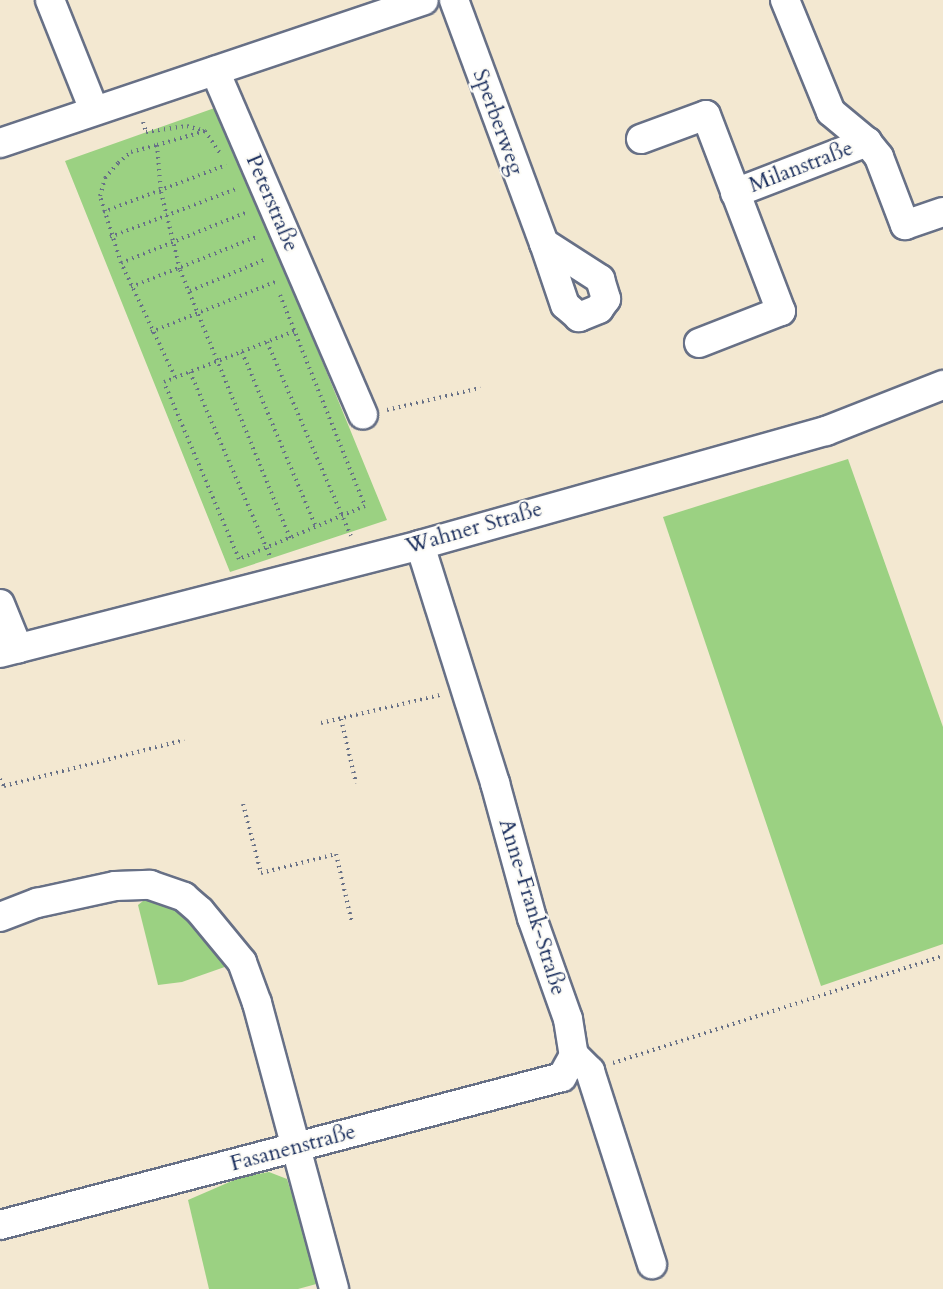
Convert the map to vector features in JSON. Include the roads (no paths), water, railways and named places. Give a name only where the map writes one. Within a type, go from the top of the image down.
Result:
[{"type":"street","points":[[50,0],[94,110]]},
{"type":"street","points":[[0,143],[424,0]]},
{"type":"street","name":"Sperberweg","points":[[454,0],[544,243]]},
{"type":"street","name":"Milanstraße","points":[[784,0],[831,112],[867,142],[879,157],[905,225],[943,212]]},
{"type":"street","name":"Peterstraße","points":[[215,71],[329,336],[372,413]]},
{"type":"street","name":"Milanstraße","points":[[641,139],[706,115],[781,311],[699,343]]},
{"type":"street","name":"Milanstraße","points":[[735,193],[867,142]]},
{"type":"street","name":"Wahner Straße","points":[[9,650],[420,544],[826,431],[943,385]]},
{"type":"street","name":"Anne-Frank-Straße","points":[[420,544],[532,918],[652,1264]]},
{"type":"street","points":[[0,604],[9,650]]},
{"type":"street","points":[[0,917],[37,903],[115,886],[150,885],[184,897],[242,962],[298,1147],[334,1289]]},
{"type":"street","name":"Fasanenstraße","points":[[0,1225],[562,1077],[582,1063]]}]
